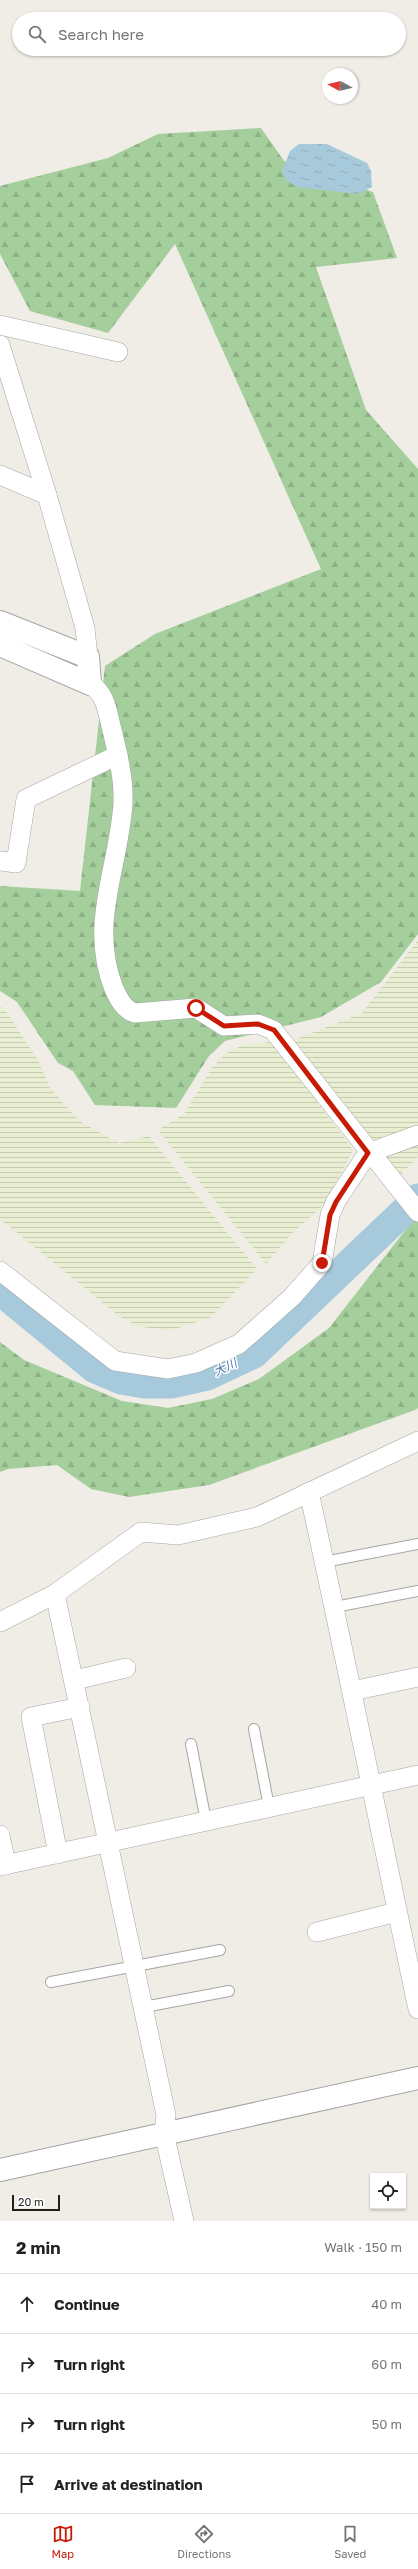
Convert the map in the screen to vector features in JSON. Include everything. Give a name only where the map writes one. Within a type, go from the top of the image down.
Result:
[{"type":"street","points":[[0,325],[118,352]]},
{"type":"street","points":[[0,345],[47,495],[85,628],[90,684]]},
{"type":"street","points":[[0,475],[47,495]]},
{"type":"street","points":[[0,622],[88,657]]},
{"type":"street","points":[[0,645],[90,684],[99,690],[106,706],[118,756],[123,785],[123,803],[103,924],[109,976],[118,996],[128,1011],[135,1013],[196,1008],[224,1026],[267,1026],[274,1030],[368,1153],[417,1211]]},
{"type":"street","points":[[0,861],[16,863],[26,800],[118,756]]},
{"type":"street","points":[[0,1271],[115,1362],[168,1369],[196,1363],[244,1340],[292,1297],[322,1263],[330,1215],[336,1202],[368,1153],[418,1135]]},
{"type":"street","points":[[0,1622],[55,1594],[140,1532],[178,1536],[257,1517],[418,1441]]},
{"type":"street","points":[[309,1492],[335,1607],[369,1785],[418,2009]]},
{"type":"street","points":[[55,1594],[75,1680],[107,1844],[144,2007],[166,2115],[164,2133],[184,2221]]},
{"type":"street","points":[[75,1680],[126,1668]]},
{"type":"street","points":[[352,1691],[418,1677]]},
{"type":"street","points":[[58,1854],[31,1717],[80,1706]]},
{"type":"street","points":[[0,1835],[3,1865],[107,1844],[418,1775]]},
{"type":"street","points":[[317,1932],[397,1912]]},
{"type":"street","points":[[0,2170],[418,2078]]},
{"type":"lane","points":[[324,1562],[418,1544]]},
{"type":"lane","points":[[335,1607],[418,1591]]},
{"type":"lane","points":[[254,1729],[269,1807]]},
{"type":"lane","points":[[191,1744],[206,1822]]},
{"type":"lane","points":[[51,1982],[220,1950]]},
{"type":"lane","points":[[144,2007],[229,1991]]},
{"type":"green space","points":[[261,128],[284,161],[373,192],[397,258],[316,267],[366,410],[418,469],[418,934],[381,982],[321,1017],[225,1041],[209,1056],[176,1108],[95,1105],[73,1071],[58,1063],[17,1002],[0,991],[0,886],[80,891],[105,666],[155,634],[321,569],[175,244],[108,333],[30,311],[0,254],[0,186],[108,158],[158,134]]},
{"type":"green space","points":[[418,940],[418,1157],[397,1178],[289,1042],[362,1013]]},
{"type":"green space","points":[[0,1007],[5,1010],[38,1060],[50,1088],[79,1121],[119,1143],[149,1136],[257,1269],[210,1318],[168,1331],[137,1326],[119,1316],[0,1219]]},
{"type":"green space","points":[[272,1042],[353,1150],[326,1203],[293,1232],[266,1264],[158,1130],[184,1114],[211,1069],[225,1054],[243,1045]]},
{"type":"green space","points":[[418,1217],[418,1408],[415,1410],[209,1485],[129,1497],[91,1489],[57,1465],[8,1469],[0,1472],[0,1342],[24,1360],[122,1401],[168,1408],[212,1399],[259,1379],[329,1328],[411,1223]]},
{"type":"water","points":[[299,144],[327,144],[367,163],[371,171],[372,187],[358,194],[298,187],[287,181],[282,171],[290,151]]},
{"type":"waterway","name":"大川","points":[[0,1291],[95,1369],[121,1380],[144,1384],[171,1384],[207,1376],[254,1354],[418,1198]]},
{"type":"route","points":[[196,1008],[202,1010],[224,1026],[231,1027],[258,1024],[267,1026],[274,1030],[368,1153],[336,1202],[330,1215],[322,1263]]}]
